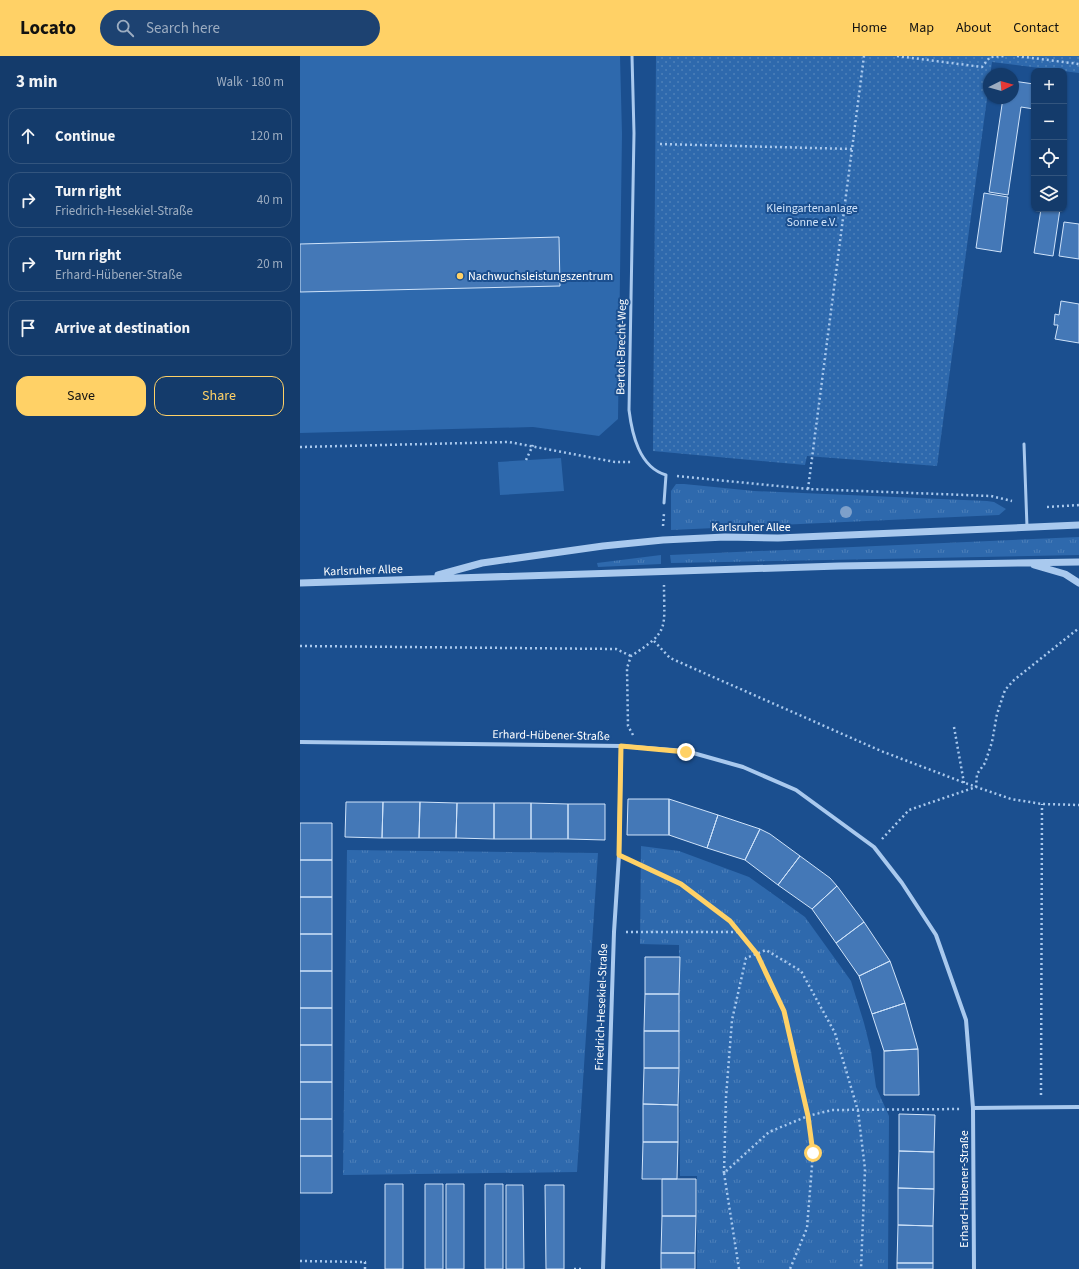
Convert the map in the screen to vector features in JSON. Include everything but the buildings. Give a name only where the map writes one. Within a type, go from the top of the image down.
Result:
[{"type":"street","name":"Karlsruher Allee","points":[[426,579],[482,563],[603,546],[663,540],[725,537],[778,538],[1079,524]]},
{"type":"street","name":"Karlsruher Allee","points":[[300,583],[839,566],[1079,562]]},
{"type":"street","points":[[1026,563],[1065,574],[1079,583]]},
{"type":"street","name":"Erhard-Hübener-Straße","points":[[300,742],[621,746],[686,752],[743,767],[796,790],[874,847],[902,883],[936,935],[966,1020],[973,1108],[974,1269]]},
{"type":"street","name":"Friedrich-Hesekiel-Straße","points":[[603,1269],[614,932],[619,855],[621,746]]},
{"type":"street","points":[[973,1108],[1079,1107]]},
{"type":"lane","name":"Bertolt-Brecht-Weg","points":[[632,56],[634,133],[630,410],[632,430],[638,447],[647,463],[655,472],[666,474]]},
{"type":"lane","points":[[1024,444],[1027,527]]},
{"type":"lane","points":[[664,503],[666,474]]},
{"type":"path","points":[[808,489],[864,56]]},
{"type":"path","points":[[897,56],[982,67],[990,57],[1005,56]]},
{"type":"path","points":[[1018,56],[1079,64]]},
{"type":"path","points":[[660,144],[852,149]]},
{"type":"path","points":[[300,447],[508,442],[533,445],[615,462],[647,463]]},
{"type":"path","points":[[526,460],[533,445]]},
{"type":"path","points":[[666,474],[808,489],[991,496],[1012,501]]},
{"type":"path","points":[[1047,507],[1079,505]]},
{"type":"path","points":[[639,747],[628,726],[627,668],[631,656],[654,641],[661,634],[664,614]]},
{"type":"path","points":[[976,786],[977,774],[985,763],[992,742],[997,714],[1005,690],[1014,680],[1079,628]]},
{"type":"path","points":[[654,641],[670,658],[882,751],[964,783],[1011,799],[1042,804],[1079,805]]},
{"type":"path","points":[[300,646],[616,649],[631,656]]},
{"type":"path","points":[[954,727],[964,783]]},
{"type":"path","points":[[874,847],[909,810],[976,786]]},
{"type":"path","points":[[1041,1108],[1042,804]]},
{"type":"path","points":[[619,855],[681,884],[730,921],[757,954],[784,1011],[808,1116],[813,1153],[807,1228],[790,1269]]},
{"type":"path","points":[[614,932],[739,932]]},
{"type":"path","points":[[739,1269],[724,1174],[726,1097],[732,1020],[746,958],[766,950],[801,971],[835,1033],[858,1111],[865,1169],[861,1269]]},
{"type":"path","points":[[724,1174],[770,1132],[808,1116],[832,1110],[858,1111],[879,1109],[973,1108]]},
{"type":"path","points":[[300,1261],[365,1262],[365,1269]]},
{"type":"path","points":[[574,1269],[582,1269]]},
{"type":"green space","name":"Nachwuchsleistungszentrum","points":[[300,56],[620,56],[622,134],[618,419],[599,436],[533,427],[300,433]]},
{"type":"green space","name":"Kleingartenanlage Sonne e.V.","points":[[656,56],[1079,56],[1079,73],[1067,71],[1067,68],[1039,68],[992,62],[991,68],[983,68],[983,104],[986,104],[937,466],[807,456],[805,465],[653,451]]},
{"type":"green space","points":[[561,458],[564,491],[500,495],[498,462]]},
{"type":"green space","points":[[676,484],[754,491],[987,501],[994,502],[1006,509],[999,515],[671,530],[671,491]]},
{"type":"green space","points":[[1079,537],[1079,555],[671,563],[670,555]]},
{"type":"green space","points":[[661,555],[661,564],[598,567],[597,563]]},
{"type":"green space","points":[[641,846],[679,851],[749,877],[805,917],[851,981],[871,1051],[876,1087],[889,1116],[888,1269],[697,1269],[697,1176],[680,1176],[679,945],[640,944]]},
{"type":"green space","points":[[347,850],[598,853],[577,1172],[343,1175]]},
{"type":"place","name":"Nachwuchsleistungszentrum","points":[[460,276]]},
{"type":"route","points":[[686,752],[621,746],[619,855],[681,884],[730,921],[757,954],[784,1011],[808,1116],[813,1153]]}]
